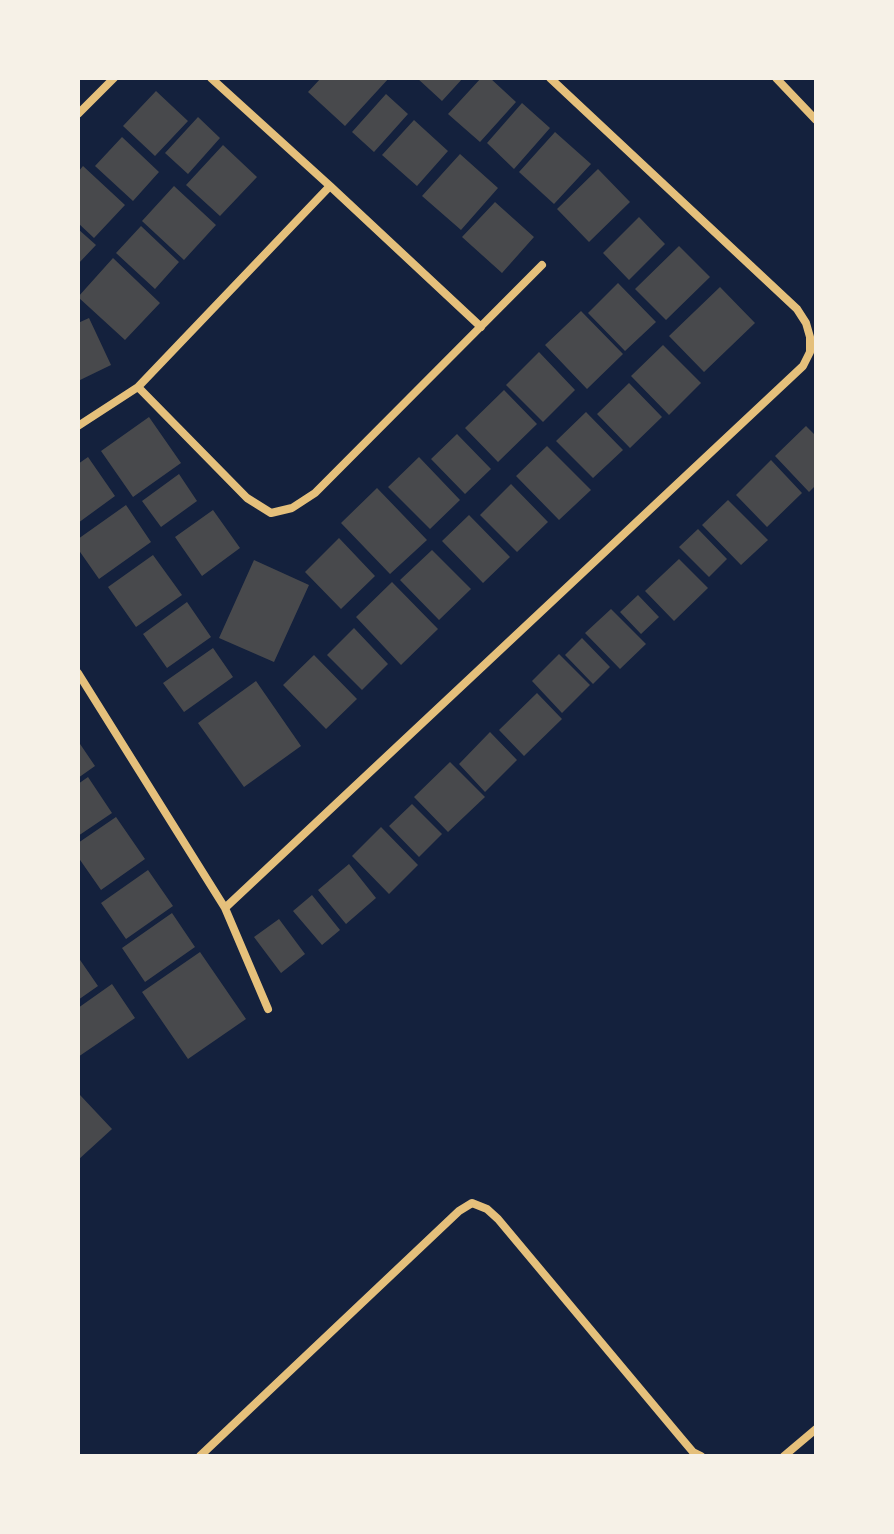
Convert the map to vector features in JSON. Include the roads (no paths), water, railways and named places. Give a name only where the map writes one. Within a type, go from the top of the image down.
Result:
[{"type":"street","points":[[78,114],[114,78]]},
{"type":"street","points":[[211,78],[481,327]]},
{"type":"street","points":[[225,908],[793,377],[813,354],[806,323],[797,309],[550,78]]},
{"type":"street","points":[[776,78],[816,120]]},
{"type":"street","points":[[78,426],[138,387],[330,186]]},
{"type":"street","points":[[138,387],[247,498],[271,513],[292,508],[315,493],[542,265]]},
{"type":"street","points":[[78,673],[225,908],[268,1009]]},
{"type":"street","points":[[200,1456],[459,1211],[472,1203],[487,1209],[498,1219],[662,1417],[693,1452],[701,1456]]},
{"type":"street","points":[[784,1456],[816,1429]]}]
